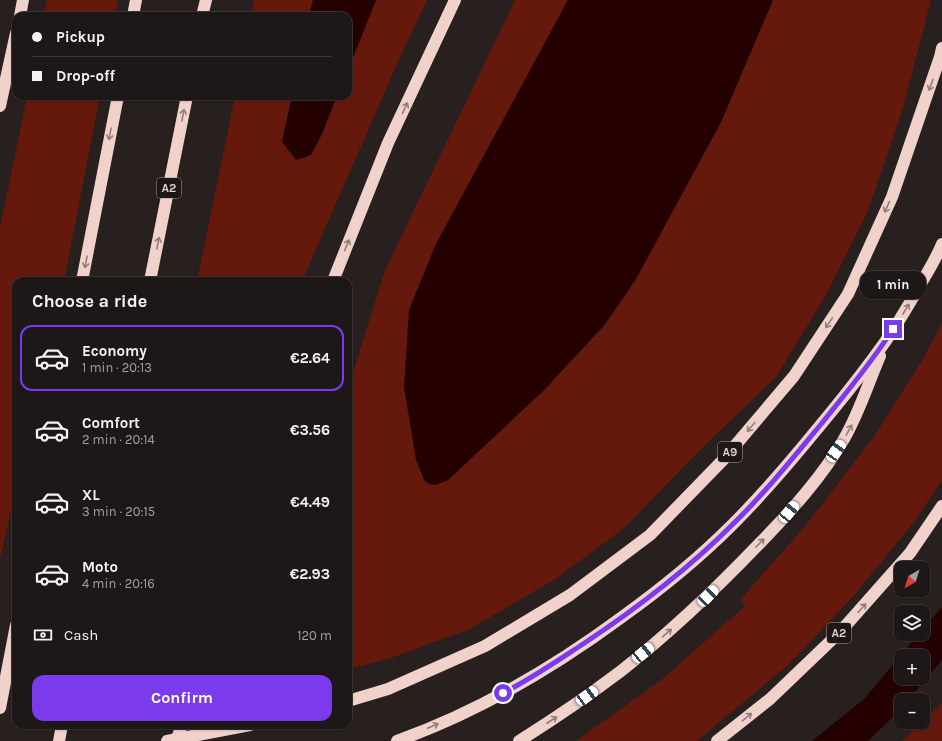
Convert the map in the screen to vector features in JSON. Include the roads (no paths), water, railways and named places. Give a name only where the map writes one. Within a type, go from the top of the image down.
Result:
[{"type":"highway","points":[[21,12],[23,0]]},
{"type":"highway","points":[[134,12],[136,0]]},
{"type":"highway","points":[[203,12],[206,0]]},
{"type":"highway","points":[[335,277],[388,143],[455,0]]},
{"type":"highway","name":"A9","points":[[352,700],[388,689],[485,646],[570,595],[650,535],[722,461],[794,376],[848,294],[892,197],[942,48]]},
{"type":"highway","points":[[0,106],[12,51]]},
{"type":"highway","points":[[83,277],[117,100]]},
{"type":"highway","name":"A2","points":[[151,277],[186,100]]},
{"type":"highway","points":[[397,741],[480,705],[515,687],[560,660],[599,634],[660,589],[698,558],[738,519],[796,454],[842,399],[885,342],[942,244]]},
{"type":"highway","points":[[519,741],[621,671],[665,635],[708,596],[789,512],[822,472],[844,440],[854,421],[885,342]]},
{"type":"highway","name":"A2","points":[[717,741],[770,699],[840,632],[910,553],[942,506]]},
{"type":"highway","points":[[0,708],[12,646]]},
{"type":"highway","points":[[59,741],[61,729]]},
{"type":"highway","points":[[176,741],[180,729]]},
{"type":"highway","points":[[167,741],[229,729]]}]
